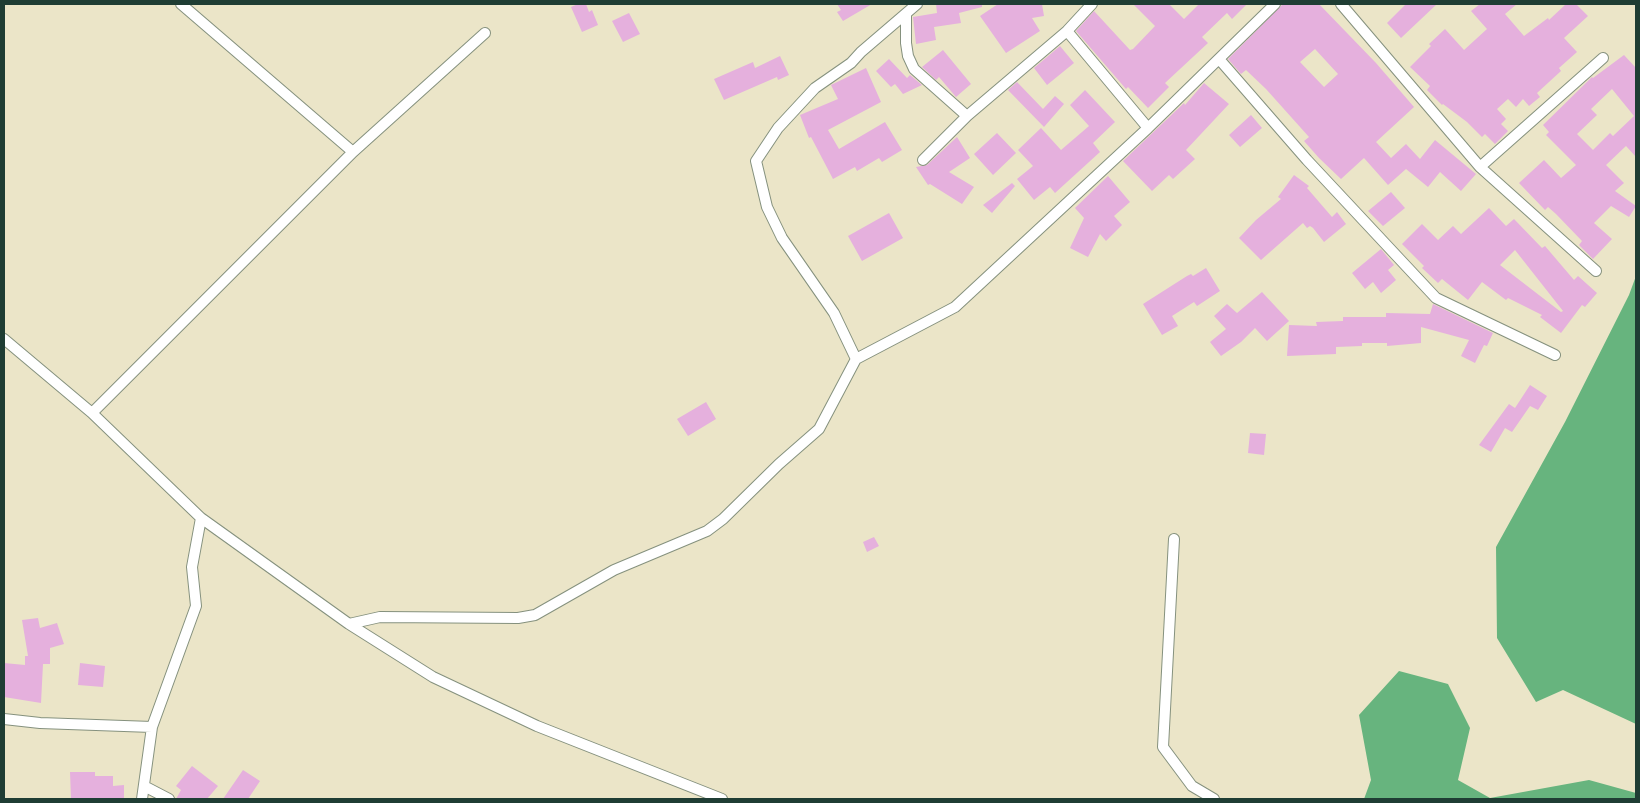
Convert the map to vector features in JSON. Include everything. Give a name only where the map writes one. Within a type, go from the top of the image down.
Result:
[{"type":"street","points":[[181,4],[353,152]]},
{"type":"street","points":[[856,359],[834,314],[782,238],[767,207],[756,161],[778,128],[815,88],[843,69],[906,16],[917,4]]},
{"type":"street","points":[[922,160],[967,116],[1067,32],[1092,4]]},
{"type":"street","points":[[349,624],[380,617],[518,618],[535,615],[614,570],[707,531],[723,519],[779,464],[819,429],[856,359],[955,308],[1148,128],[1276,4]]},
{"type":"street","points":[[1341,4],[1480,167],[1596,271]]},
{"type":"street","points":[[906,16],[907,49],[914,69],[967,116]]},
{"type":"street","points":[[1067,32],[1148,128]]},
{"type":"street","points":[[92,413],[353,152],[485,33]]},
{"type":"street","points":[[1480,167],[1603,58]]},
{"type":"street","points":[[1219,59],[1307,160],[1436,298],[1555,355]]},
{"type":"street","points":[[4,339],[92,413],[201,518],[349,624],[442,681],[537,726],[722,799]]},
{"type":"street","points":[[142,799],[152,727],[196,606],[192,567],[201,518]]},
{"type":"street","points":[[1174,539],[1163,747],[1192,786],[1214,799]]},
{"type":"street","points":[[4,719],[40,723],[152,727]]},
{"type":"street","points":[[144,786],[169,799]]},
{"type":"green space","points":[[1636,276],[1636,724],[1563,690],[1536,702],[1497,638],[1496,547],[1565,422],[1629,295]]},
{"type":"green space","points":[[1399,671],[1448,684],[1470,728],[1458,780],[1490,798],[1589,780],[1636,793],[1636,799],[1364,799],[1371,780],[1359,715]]},
{"type":"building","points":[[578,4],[586,4],[589,12],[592,10],[598,25],[582,32],[571,7]]},
{"type":"building","points":[[837,4],[872,4],[843,21],[837,12],[841,10]]},
{"type":"building","points":[[936,4],[982,4],[982,7],[959,13],[961,23],[934,27],[936,40],[916,44],[913,17],[937,13]]},
{"type":"building","points":[[998,4],[1042,4],[1044,16],[1032,18],[1040,31],[1006,53],[980,16]]},
{"type":"building","points":[[1133,4],[1169,4],[1184,19],[1199,4],[1247,4],[1232,19],[1227,13],[1202,37],[1208,43],[1165,83],[1169,87],[1148,108],[1128,87],[1126,89],[1076,31],[1094,11],[1130,50],[1133,49],[1155,26]]},
{"type":"building","points":[[1283,4],[1319,4],[1376,63],[1414,107],[1376,142],[1391,158],[1406,144],[1420,159],[1435,140],[1476,174],[1461,191],[1440,172],[1428,187],[1406,169],[1388,185],[1364,158],[1341,179],[1304,141],[1309,137],[1266,89],[1246,70],[1241,74],[1228,59]],"holes":[[[1315,49],[1338,74],[1324,87],[1300,62]]]},
{"type":"building","points":[[1406,4],[1437,4],[1401,38],[1387,23]]},
{"type":"building","points":[[1480,4],[1517,4],[1505,14],[1524,36],[1548,18],[1549,20],[1566,4],[1576,4],[1588,16],[1564,38],[1577,52],[1559,68],[1561,71],[1537,93],[1540,97],[1529,106],[1523,99],[1516,107],[1508,99],[1497,109],[1506,119],[1501,124],[1508,131],[1495,144],[1485,134],[1482,137],[1467,122],[1442,105],[1427,90],[1430,86],[1410,67],[1431,46],[1429,44],[1445,29],[1464,50],[1487,29],[1471,11]]},
{"type":"building","points":[[629,13],[640,34],[623,42],[612,21]]},
{"type":"building","points":[[1060,46],[1074,63],[1047,85],[1034,68]]},
{"type":"building","points":[[943,50],[971,84],[956,97],[939,77],[936,80],[922,67]]},
{"type":"building","points":[[1624,55],[1636,68],[1636,157],[1626,146],[1606,165],[1624,183],[1615,191],[1636,206],[1629,217],[1611,206],[1594,223],[1612,239],[1593,259],[1579,245],[1582,241],[1556,214],[1548,207],[1545,210],[1519,183],[1544,160],[1561,178],[1576,165],[1546,135],[1549,132],[1543,125],[1593,78]],"holes":[[[1612,89],[1634,116],[1613,136],[1610,133],[1593,150],[1577,134],[1597,115],[1591,109]]]},
{"type":"building","points":[[780,56],[789,75],[778,80],[777,77],[724,100],[714,79],[753,62],[755,68]]},
{"type":"building","points":[[889,59],[907,78],[910,75],[922,85],[903,94],[895,84],[891,87],[876,71]]},
{"type":"building","points":[[866,68],[881,102],[828,130],[839,149],[885,122],[902,150],[882,162],[879,158],[857,171],[855,167],[833,179],[811,137],[809,138],[800,115],[838,99],[831,85]]},
{"type":"building","points":[[1017,82],[1043,109],[1055,96],[1064,104],[1044,127],[1008,90]]},
{"type":"building","points":[[1204,83],[1229,104],[1186,150],[1195,159],[1173,179],[1169,175],[1152,191],[1123,161],[1184,103],[1185,105]]},
{"type":"building","points":[[1085,90],[1115,122],[1093,143],[1100,152],[1055,193],[1050,187],[1034,200],[1017,179],[1033,166],[1018,150],[1041,128],[1061,150],[1089,126],[1070,105]]},
{"type":"building","points":[[1251,115],[1262,128],[1240,147],[1229,135]]},
{"type":"building","points":[[997,133],[1016,153],[993,175],[974,154]]},
{"type":"building","points":[[957,137],[970,158],[949,172],[974,187],[962,204],[930,184],[928,185],[916,167],[927,165]]},
{"type":"building","points":[[1294,175],[1309,186],[1307,188],[1332,217],[1337,212],[1346,224],[1324,242],[1313,228],[1310,226],[1307,228],[1303,223],[1261,260],[1239,238],[1256,220],[1281,199],[1278,197]]},
{"type":"building","points":[[1108,176],[1130,202],[1114,216],[1122,225],[1106,241],[1100,234],[1088,257],[1070,248],[1084,218],[1075,208]]},
{"type":"building","points":[[1012,183],[1015,186],[992,213],[983,205]]},
{"type":"building","points":[[1391,192],[1405,208],[1383,226],[1368,211]]},
{"type":"building","points":[[1489,208],[1506,226],[1514,219],[1542,248],[1545,246],[1574,280],[1578,276],[1597,293],[1585,307],[1582,305],[1561,333],[1540,317],[1542,315],[1508,298],[1506,300],[1482,282],[1468,300],[1442,279],[1438,283],[1422,268],[1424,266],[1402,244],[1422,224],[1438,240],[1453,226],[1461,234]],"holes":[[[1515,250],[1563,311],[1561,312],[1500,265]]]},
{"type":"building","points":[[889,213],[903,238],[862,261],[848,236]]},
{"type":"building","points":[[1381,249],[1394,265],[1388,270],[1396,280],[1381,293],[1373,282],[1365,289],[1352,273]]},
{"type":"building","points":[[1206,268],[1220,291],[1197,306],[1194,302],[1172,316],[1178,326],[1162,335],[1143,304],[1187,276],[1191,274],[1193,276]]},
{"type":"building","points":[[1262,292],[1289,321],[1267,341],[1255,328],[1241,342],[1221,356],[1210,342],[1226,329],[1214,316],[1227,304],[1237,313]]},
{"type":"building","points":[[1433,304],[1493,333],[1487,346],[1484,345],[1475,363],[1461,356],[1469,340],[1421,327],[1421,343],[1387,346],[1387,343],[1362,343],[1362,346],[1336,347],[1336,354],[1287,356],[1289,325],[1317,326],[1316,322],[1343,321],[1343,317],[1386,317],[1386,313],[1430,314]]},
{"type":"building","points":[[1530,385],[1547,396],[1538,410],[1530,406],[1512,432],[1505,428],[1491,452],[1479,445],[1509,404],[1515,408]]},
{"type":"building","points":[[706,402],[716,419],[688,436],[677,419]]},
{"type":"building","points":[[1250,433],[1266,434],[1264,455],[1248,453]]},
{"type":"building","points":[[874,537],[879,546],[867,552],[863,542]]},
{"type":"building","points":[[38,618],[40,628],[57,623],[64,644],[50,648],[50,664],[43,664],[41,703],[4,697],[4,663],[25,665],[25,656],[28,656],[22,620]]},
{"type":"building","points":[[80,663],[105,666],[103,687],[78,685]]},
{"type":"building","points":[[192,766],[218,786],[207,799],[176,799],[181,790],[176,786]]},
{"type":"building","points":[[243,770],[260,781],[248,799],[223,799]]},
{"type":"building","points":[[70,772],[95,772],[95,776],[113,776],[113,786],[124,785],[124,799],[71,799]]}]
